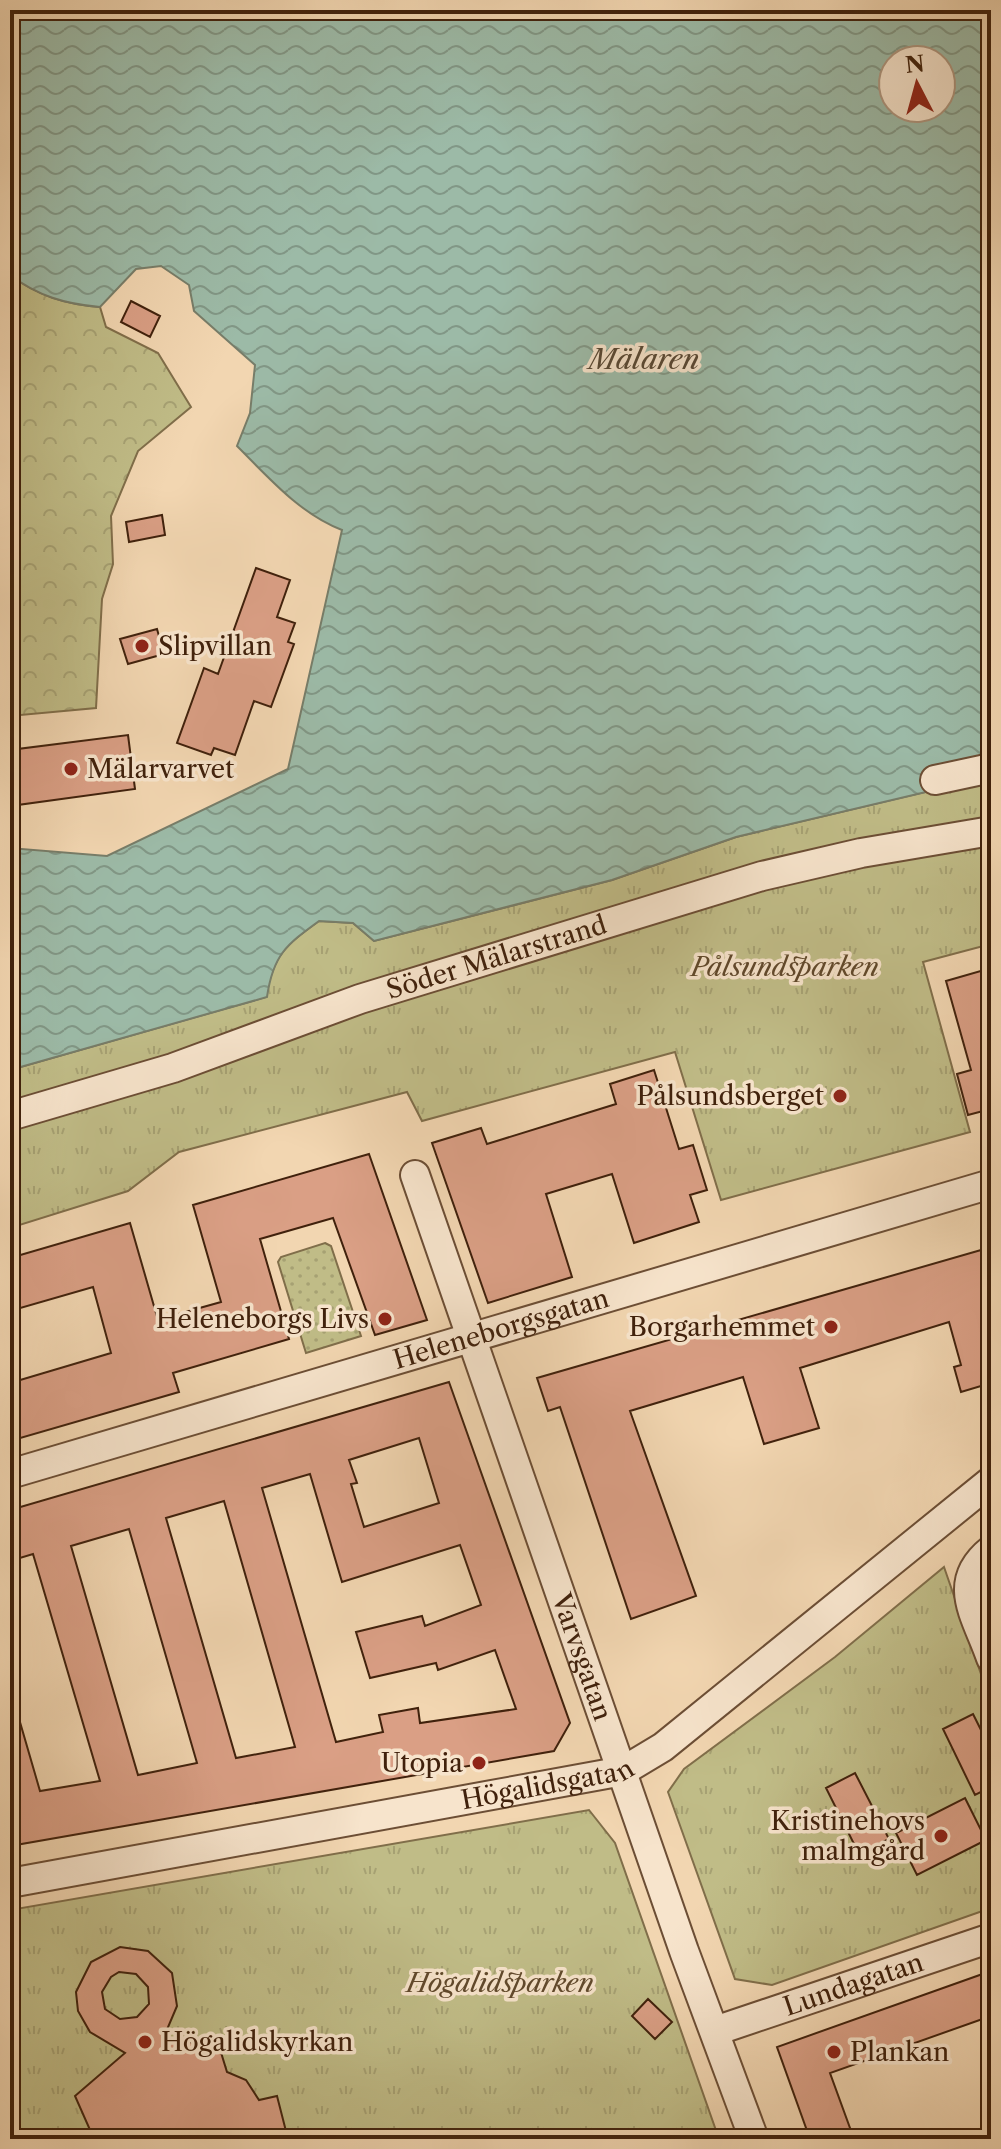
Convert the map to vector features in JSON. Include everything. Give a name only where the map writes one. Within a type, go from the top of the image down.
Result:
[{"type":"street","points":[[935,780],[991,768]]},
{"type":"street","name":"Söder Mälarstrand","points":[[10,1116],[173,1068],[360,999],[762,876],[861,853],[991,831]]},
{"type":"street","name":"Varvsgatan","points":[[415,1175],[754,2139]]},
{"type":"street","name":"Heleneborgsgatan","points":[[10,1474],[991,1184]]},
{"type":"street","name":"Högalidsgatan","points":[[10,1883],[623,1771],[663,1747],[991,1481]]},
{"type":"street","points":[[991,1550],[976,1562],[968,1576],[969,1593],[991,1658]]},
{"type":"street","name":"Lundagatan","points":[[715,2031],[991,1938]]},
{"type":"green space","points":[[10,275],[52,298],[100,307],[106,327],[158,353],[191,407],[138,451],[111,516],[113,564],[102,599],[96,708],[10,716]]},
{"type":"green space","name":"Pålsundsparken","points":[[991,758],[991,944],[923,962],[970,1132],[721,1200],[675,1052],[422,1121],[407,1092],[179,1152],[128,1191],[10,1228],[10,1070],[266,997],[273,971],[283,952],[319,921],[353,923],[374,941],[612,880],[736,837],[925,792],[922,776]]},
{"type":"green space","points":[[325,1243],[331,1246],[361,1336],[306,1353],[278,1262],[281,1257]]},
{"type":"green space","points":[[944,1567],[991,1703],[991,1908],[772,1985],[735,1979],[668,1792],[684,1769],[835,1657]]},
{"type":"green space","name":"Högalidsparken","points":[[589,1810],[615,1843],[719,2139],[10,2139],[10,1910]]},
{"type":"water","name":"Mälaren","points":[[10,10],[991,10],[991,758],[922,777],[926,792],[736,837],[612,880],[374,941],[353,923],[319,921],[283,952],[273,971],[267,997],[10,1070],[10,848],[107,856],[288,769],[342,530],[298,505],[237,446],[250,413],[255,365],[194,311],[189,285],[161,266],[136,269],[100,307],[52,298],[10,275]]},
{"type":"building","points":[[131,301],[160,316],[150,337],[121,322]]},
{"type":"building","points":[[162,515],[165,535],[129,542],[126,522]]},
{"type":"building","points":[[256,568],[290,580],[277,617],[295,623],[288,642],[294,644],[271,707],[254,701],[235,755],[214,748],[211,755],[177,743],[204,668],[218,674]]},
{"type":"building","name":"Slipvillan","points":[[157,629],[164,654],[128,664],[120,639]]},
{"type":"building","name":"Mälarvarvet","points":[[128,735],[135,789],[10,806],[10,750]]},
{"type":"building","points":[[991,968],[991,1118],[985,1119],[983,1111],[968,1115],[957,1074],[971,1070],[946,981]]},
{"type":"building","points":[[654,1070],[679,1149],[693,1145],[707,1190],[690,1195],[699,1222],[634,1243],[612,1174],[546,1194],[572,1277],[488,1303],[432,1143],[481,1128],[487,1144],[616,1104],[610,1084]]},
{"type":"building","points":[[369,1154],[427,1320],[375,1335],[333,1218],[260,1239],[289,1339],[173,1373],[179,1392],[10,1441],[10,1383],[111,1353],[93,1287],[10,1311],[10,1258],[130,1223],[158,1320],[221,1302],[193,1205]]},
{"type":"building","points":[[981,1250],[991,1282],[991,1383],[961,1392],[954,1367],[961,1365],[949,1322],[800,1368],[819,1428],[764,1444],[743,1377],[630,1411],[696,1596],[631,1619],[560,1407],[548,1411],[537,1378]]},
{"type":"building","points":[[449,1382],[570,1723],[554,1751],[10,1846],[10,1706],[15,1705],[40,1791],[100,1781],[33,1554],[10,1561],[10,1510]],"holes":[[[419,1438],[439,1503],[364,1527],[351,1484],[357,1483],[349,1460]],[[310,1474],[342,1582],[460,1545],[481,1605],[425,1626],[422,1616],[356,1632],[370,1678],[436,1663],[438,1670],[495,1650],[516,1709],[420,1723],[418,1708],[379,1715],[383,1732],[336,1742],[262,1488]],[[224,1501],[295,1747],[236,1758],[166,1518]],[[129,1529],[197,1763],[138,1775],[71,1546]]]},
{"type":"building","points":[[973,1714],[991,1750],[991,1787],[975,1795],[943,1729]]},
{"type":"building","points":[[855,1773],[889,1839],[859,1854],[826,1788]]},
{"type":"building","name":"Kristinehovs malmgård","points":[[965,1798],[986,1840],[917,1875],[896,1833]]},
{"type":"building","name":"Högalidskyrkan","points":[[120,1947],[148,1951],[172,1973],[177,2006],[163,2039],[219,2046],[227,2072],[246,2080],[259,2100],[277,2096],[288,2139],[94,2139],[75,2096],[125,2053],[90,2032],[78,2011],[76,1992],[91,1962]],"holes":[[[119,1972],[136,1974],[148,1987],[149,2004],[137,2017],[120,2019],[105,2009],[102,1992],[111,1977]]]},
{"type":"building","name":"Plankan","points":[[991,1971],[991,2016],[830,2073],[854,2139],[810,2139],[777,2047]]},
{"type":"building","points":[[648,1999],[672,2022],[655,2039],[632,2016]]},
{"type":"place","name":"Slipvillan","points":[[142,646]]},
{"type":"place","name":"Mälarvarvet","points":[[71,769]]},
{"type":"place","name":"Pålsundsberget","points":[[840,1096]]},
{"type":"place","name":"Heleneborgs Livs","points":[[385,1319]]},
{"type":"place","name":"Borgarhemmet","points":[[831,1327]]},
{"type":"place","name":"Utopia","points":[[479,1763]]},
{"type":"place","name":"Kristinehovs malmgård","points":[[941,1836]]},
{"type":"place","name":"Högalidskyrkan","points":[[145,2042]]},
{"type":"place","name":"Plankan","points":[[834,2052]]}]
